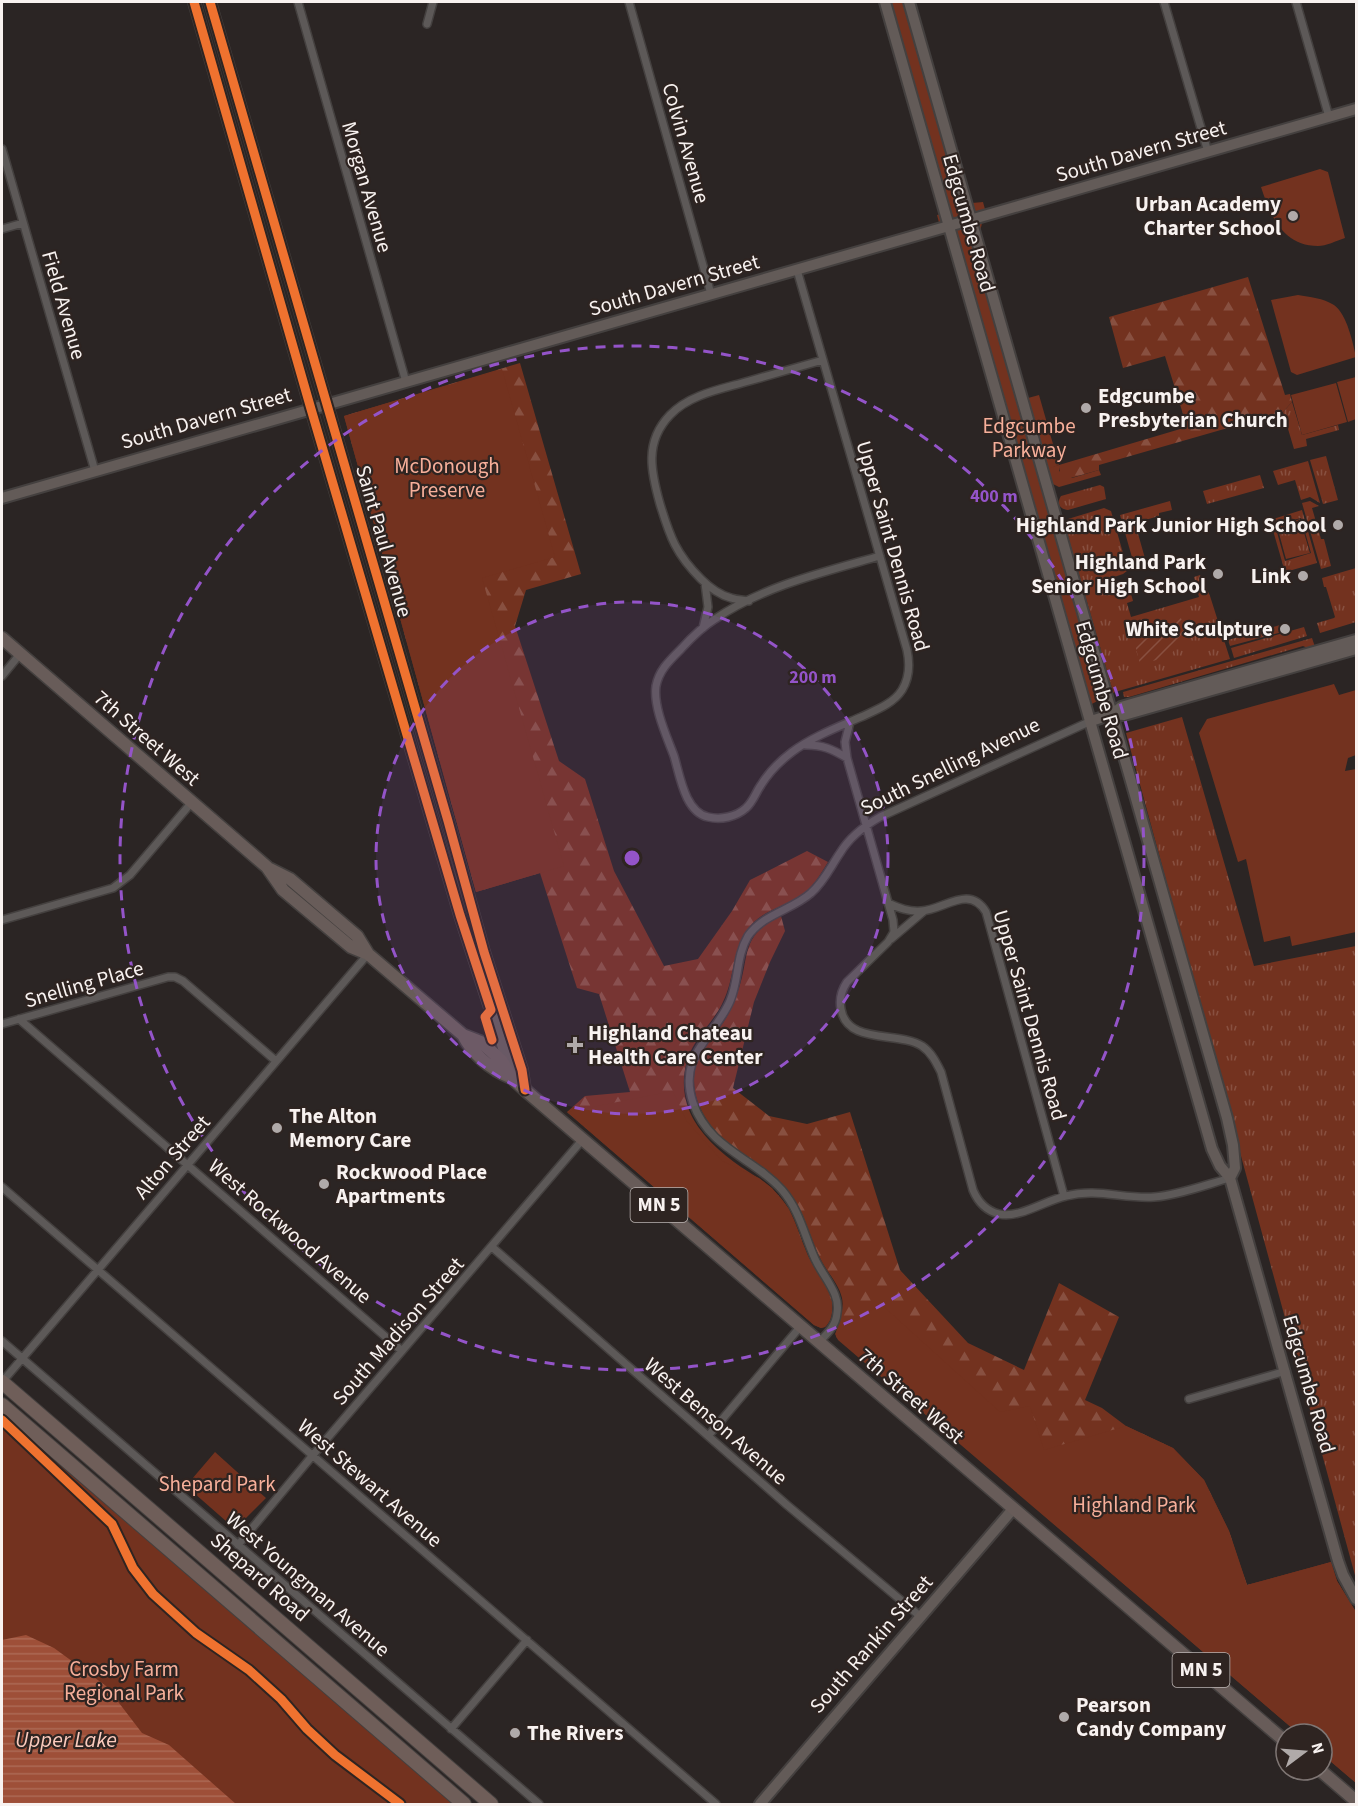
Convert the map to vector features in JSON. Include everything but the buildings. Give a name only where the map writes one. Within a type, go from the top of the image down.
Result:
[{"type":"highway","name":"Shepard Road","points":[[2,1382],[491,1804]]},
{"type":"highway","name":"Shepard Road","points":[[2,1404],[464,1804]]},
{"type":"main road","name":"7th Street West","points":[[2,638],[267,867],[283,890],[351,947],[368,954],[463,1035],[481,1042],[502,1061],[512,1078],[525,1090],[1274,1732]]},
{"type":"main road","points":[[1334,1782],[1356,1801]]},
{"type":"street","name":"Saint Paul Avenue","points":[[194,2],[460,915],[505,1054],[525,1090]]},
{"type":"street","name":"Saint Paul Avenue","points":[[210,2],[484,952],[522,1070],[525,1090]]},
{"type":"street","name":"Morgan Avenue","points":[[298,2],[406,382]]},
{"type":"street","points":[[427,24],[433,2]]},
{"type":"street","name":"Colvin Avenue","points":[[629,2],[711,294]]},
{"type":"street","name":"Edgcumbe Road","points":[[885,2],[1212,1149],[1220,1166],[1230,1178],[1338,1561],[1356,1599]]},
{"type":"street","name":"Edgcumbe Road","points":[[909,2],[1227,1118],[1235,1168],[1230,1178]]},
{"type":"street","points":[[1164,2],[1208,152]]},
{"type":"street","points":[[1296,2],[1329,117]]},
{"type":"street","name":"South Davern Street","points":[[2,498],[1356,109]]},
{"type":"street","name":"Field Avenue","points":[[2,149],[95,471]]},
{"type":"street","points":[[2,229],[23,223]]},
{"type":"street","name":"Upper Saint Dennis Road","points":[[797,270],[908,650],[909,672],[896,697],[883,706],[803,744],[783,759],[761,784],[746,808],[723,819],[705,817],[693,807],[685,793],[657,704],[658,679],[667,663],[703,628],[730,610],[807,577],[880,556]]},
{"type":"street","points":[[749,601],[729,598],[705,583],[687,566],[672,542],[653,481],[651,455],[654,443],[661,426],[678,407],[700,396],[823,360]]},
{"type":"street","points":[[703,628],[708,607],[705,583]]},
{"type":"street","name":"South Snelling Avenue","points":[[819,1342],[832,1327],[838,1305],[832,1289],[814,1258],[801,1218],[782,1190],[765,1175],[733,1154],[706,1126],[692,1100],[690,1090],[690,1073],[699,1048],[730,1002],[736,984],[741,951],[748,936],[765,920],[792,906],[816,889],[846,843],[880,817],[1091,721],[1113,714],[1121,707],[1356,640]]},
{"type":"street","name":"South Snelling Avenue","points":[[1113,714],[1124,716],[1356,649]]},
{"type":"street","points":[[2,676],[20,654]]},
{"type":"street","points":[[850,722],[845,742],[847,758],[893,920],[894,932],[888,942]]},
{"type":"street","points":[[803,744],[820,745],[847,758]]},
{"type":"street","points":[[2,920],[113,888],[130,875],[192,802]]},
{"type":"street","name":"Upper Saint Dennis Road","points":[[888,903],[910,911],[924,911],[970,899],[981,904],[986,912],[1064,1196]]},
{"type":"street","points":[[924,911],[847,982],[842,989],[840,1008],[848,1025],[861,1032],[901,1038],[919,1044],[927,1049],[935,1060],[941,1072],[973,1190],[979,1201],[1001,1214],[1016,1214],[1064,1196],[1104,1193],[1156,1197],[1230,1178]]},
{"type":"street","name":"Alton Street","points":[[2,1382],[368,954]]},
{"type":"street","name":"Snelling Place","points":[[2,1024],[168,976],[176,977],[276,1061]]},
{"type":"street","name":"West Rockwood Avenue","points":[[19,1019],[402,1351]]},
{"type":"street","name":"South Madison Street","points":[[238,1545],[583,1139]]},
{"type":"street","name":"West Stewart Avenue","points":[[2,1187],[716,1804]]},
{"type":"street","name":"West Benson Avenue","points":[[492,1247],[787,1505],[921,1617]]},
{"type":"street","points":[[709,1435],[800,1327]]},
{"type":"street","name":"West Youngman Avenue","points":[[2,1341],[539,1804]]},
{"type":"street","points":[[1189,1399],[1286,1371]]},
{"type":"street","name":"South Rankin Street","points":[[760,1804],[1013,1509]]},
{"type":"street","points":[[451,1729],[527,1640]]},
{"type":"green space","name":"Edgcumbe Parkway","points":[[881,2],[914,2],[972,203],[983,202],[988,220],[982,223],[980,232],[1028,398],[1039,395],[1059,465],[1048,469],[1115,692],[1084,708],[947,236],[942,234],[937,215],[941,214]]},
{"type":"green space","points":[[1320,169],[1328,172],[1345,238],[1318,246],[1306,245],[1287,235],[1280,227],[1261,187]]},
{"type":"green space","points":[[1248,277],[1285,395],[1290,394],[1292,402],[1283,412],[1099,465],[1099,470],[1067,479],[1063,476],[1059,465],[1187,427],[1165,356],[1123,368],[1109,317]]},
{"type":"green space","points":[[1298,295],[1325,301],[1339,309],[1349,329],[1356,357],[1297,375],[1291,372],[1271,300]]},
{"type":"green space","points":[[520,363],[581,574],[526,590],[515,626],[559,761],[585,779],[614,871],[664,966],[698,959],[732,911],[750,880],[807,851],[828,862],[804,894],[763,915],[745,933],[740,942],[730,984],[722,1004],[690,1053],[685,1067],[684,1080],[685,1098],[698,1127],[726,1155],[771,1188],[790,1211],[809,1258],[831,1296],[831,1316],[825,1327],[814,1325],[567,1112],[585,1096],[630,1092],[599,994],[577,988],[540,873],[476,892],[344,416]]},
{"type":"green space","name":"McDonough Preserve","points":[[502,369],[555,557],[482,578],[564,866],[476,892],[344,416]]},
{"type":"green space","points":[[1356,377],[1356,419],[1348,422],[1337,382]]},
{"type":"green space","points":[[1336,383],[1347,422],[1302,435],[1291,395]]},
{"type":"green space","points":[[1292,402],[1302,435],[1338,425],[1339,430],[1306,439],[1307,446],[1294,449],[1283,412]]},
{"type":"green space","points":[[1326,456],[1338,500],[1323,504],[1310,460]]},
{"type":"green space","points":[[1308,461],[1320,503],[1310,497],[1301,500],[1295,480],[1278,485],[1273,471]]},
{"type":"green space","points":[[1059,465],[1059,471],[1072,478],[1099,470],[1101,475],[1059,487],[1053,484],[1048,468]]},
{"type":"green space","points":[[1260,475],[1264,488],[1207,504],[1203,491]]},
{"type":"green space","points":[[1100,485],[1104,487],[1106,499],[1068,510],[1060,506],[1061,496]]},
{"type":"green space","points":[[1170,501],[1172,510],[1135,523],[1148,569],[1139,571],[1135,568],[1120,515]]},
{"type":"green space","points":[[1310,501],[1319,506],[1312,508],[1331,566],[1321,569],[1302,503]]},
{"type":"green space","points":[[1104,508],[1111,511],[1127,567],[1127,571],[1123,574],[1108,579],[1110,588],[1128,583],[1133,601],[1127,603],[1131,617],[1199,597],[1194,577],[1200,575],[1210,596],[1230,659],[1115,692],[1065,526],[1068,519]]},
{"type":"green space","points":[[1302,510],[1317,563],[1285,572],[1270,520]],"holes":[[[1301,518],[1311,553],[1285,561],[1275,525]]]},
{"type":"green space","points":[[1300,519],[1310,553],[1286,559],[1277,526]]},
{"type":"green space","points":[[1356,568],[1356,622],[1320,633],[1317,623],[1335,617],[1322,578]]},
{"type":"green space","points":[[1180,617],[1187,627],[1169,657],[1140,664],[1132,633],[1155,627],[1171,618]]},
{"type":"green space","points":[[1280,625],[1282,632],[1230,646],[1228,640]]},
{"type":"green space","points":[[1304,627],[1307,636],[1234,658],[1231,648]]},
{"type":"green space","points":[[1312,638],[1315,647],[1310,649],[1303,646],[1124,697],[1123,692]]},
{"type":"green space","points":[[1334,684],[1339,695],[1356,690],[1356,755],[1348,758],[1345,771],[1356,769],[1356,932],[1292,946],[1290,936],[1264,942],[1246,859],[1238,862],[1199,733],[1207,719]]},
{"type":"green space","points":[[1182,717],[1254,966],[1356,946],[1356,1579],[1126,733]]},
{"type":"green space","points":[[781,916],[785,931],[754,1002],[733,1088],[769,1116],[807,1124],[850,1112],[900,1270],[968,1343],[1024,1370],[1059,1283],[1119,1317],[1085,1400],[1102,1408],[1126,1426],[1173,1448],[1204,1480],[1229,1531],[1247,1585],[1331,1562],[1337,1581],[1356,1612],[1356,1783],[1334,1764],[1334,1722],[1285,1722],[836,1337],[842,1298],[820,1258],[799,1208],[779,1181],[734,1149],[716,1132],[702,1112],[695,1090],[694,1078],[697,1063],[723,1023],[737,994],[752,940],[767,924]]},
{"type":"green space","points":[[673,1091],[686,1120],[722,1161],[759,1178],[772,1188],[789,1209],[808,1256],[832,1301],[830,1320],[825,1327],[814,1325],[567,1112]]},
{"type":"green space","name":"Highland Park","points":[[882,1305],[1000,1412],[1030,1406],[1044,1450],[1126,1426],[1173,1448],[1204,1480],[1229,1531],[1247,1585],[1331,1562],[1337,1581],[1356,1612],[1356,1783],[1334,1764],[1334,1722],[1285,1722],[838,1340],[835,1334],[838,1327]]},
{"type":"green space","name":"Crosby Farm Regional Park","points":[[2,1416],[458,1804],[2,1804]]},
{"type":"green space","name":"Shepard Park","points":[[215,1452],[266,1498],[235,1529],[186,1486]]},
{"type":"water","name":"Upper Lake","points":[[26,1635],[54,1648],[106,1686],[142,1733],[169,1745],[236,1804],[2,1804],[2,1640]]},
{"type":"cycle path","points":[[194,2],[460,915],[491,1010],[485,1017],[492,1040]]},
{"type":"cycle path","points":[[210,2],[484,952],[522,1070],[525,1090]]},
{"type":"cycle path","points":[[2,1420],[112,1524],[133,1568],[153,1594],[196,1633],[249,1670],[281,1699],[307,1729],[335,1755],[400,1804]]},
{"type":"place","name":"Urban Academy Charter School","points":[[1293,216]]},
{"type":"place","name":"Edgcumbe Presbyterian Church","points":[[1086,408]]},
{"type":"place","name":"Highland Park Junior High School","points":[[1338,525]]},
{"type":"place","name":"Highland Park Senior High School","points":[[1218,574]]},
{"type":"place","name":"Link","points":[[1303,576]]},
{"type":"place","name":"White Sculpture","points":[[1285,629]]},
{"type":"place","name":"Highland Chateau Health Care Center","points":[[575,1045]]},
{"type":"place","name":"The Alton Memory Care","points":[[277,1128]]},
{"type":"place","name":"Rockwood Place Apartments","points":[[324,1184]]},
{"type":"place","name":"Pearson Candy Company","points":[[1064,1717]]},
{"type":"place","name":"The Rivers","points":[[515,1733]]}]
